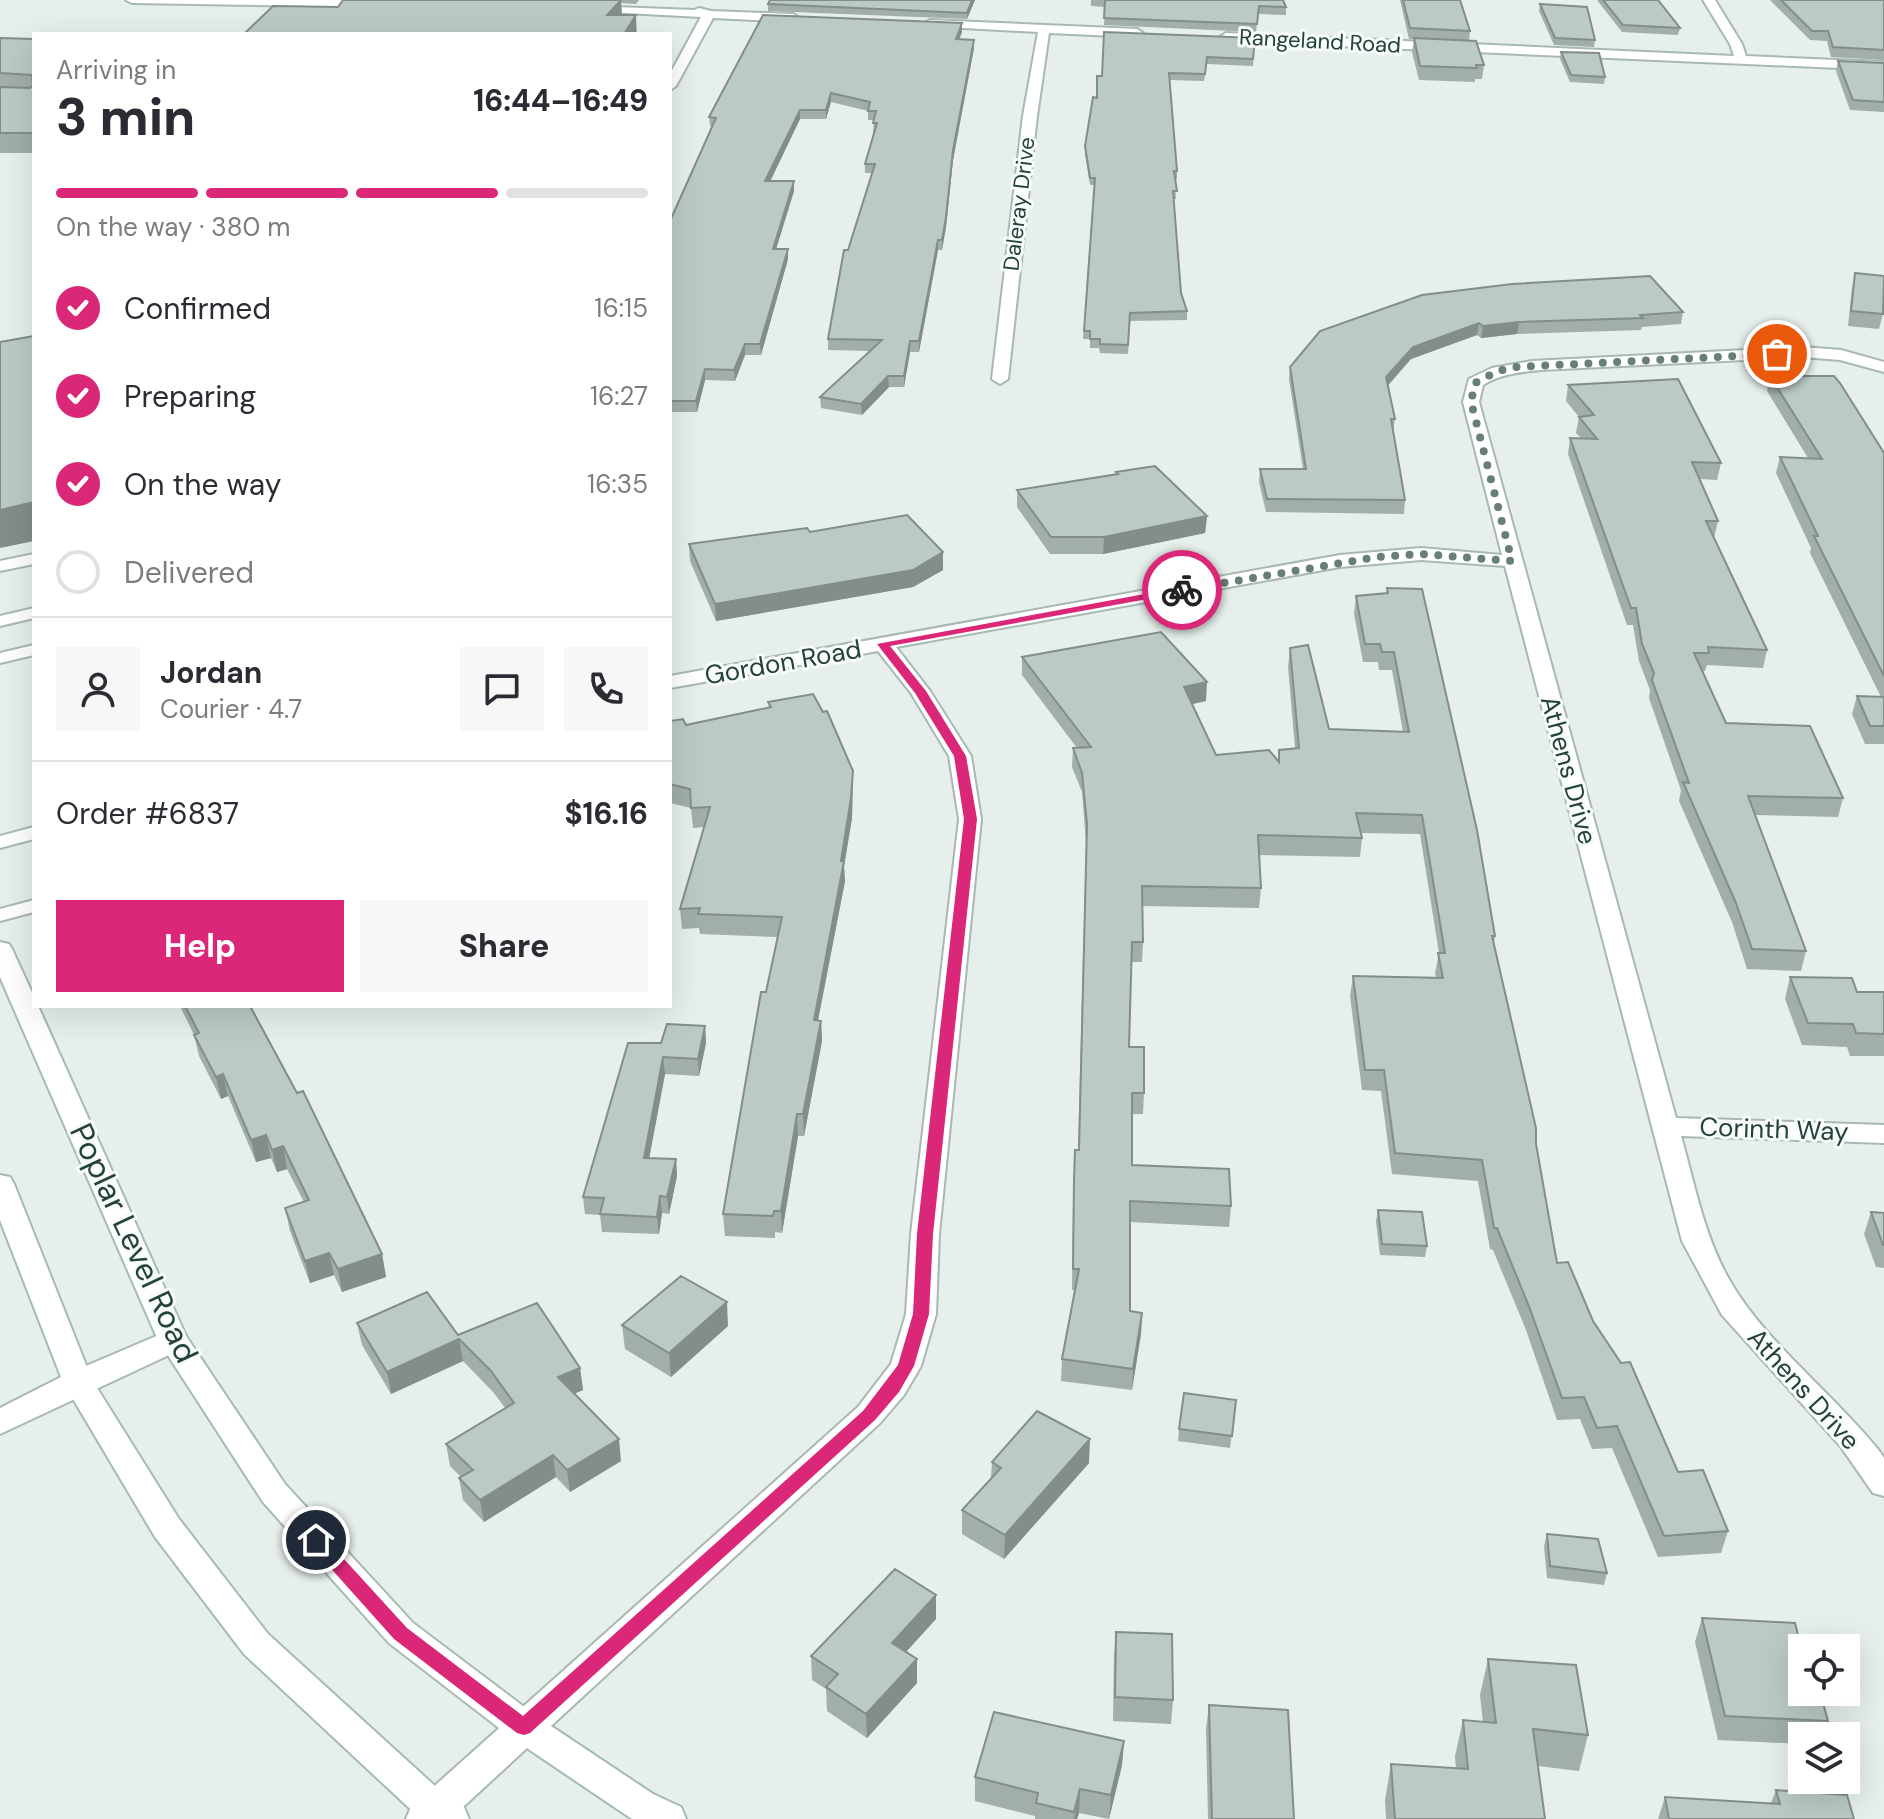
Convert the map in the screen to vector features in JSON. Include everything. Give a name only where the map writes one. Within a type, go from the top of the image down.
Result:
[{"type":"street","points":[[132,0],[384,4]]},
{"type":"street","points":[[702,0],[694,10],[709,14]]},
{"type":"street","points":[[1709,0],[1736,44],[1741,60]]},
{"type":"street","points":[[570,9],[805,19]]},
{"type":"street","points":[[672,82],[709,14]]},
{"type":"street","points":[[916,24],[1155,34]]},
{"type":"street","name":"Daleray Drive","points":[[1000,379],[1030,116],[1044,29]]},
{"type":"street","name":"Rangeland Road","points":[[1218,37],[1884,66]]},
{"type":"street","name":"Athens Drive","points":[[1875,364],[1803,352],[1517,367],[1484,377],[1475,383],[1471,402],[1696,1241],[1716,1285],[1738,1316],[1851,1437],[1884,1484]]},
{"type":"street","name":"Gordon Road","points":[[672,682],[1340,561],[1421,554],[1512,561]]},
{"type":"street","points":[[0,1184],[78,1382],[167,1528],[256,1644],[436,1815],[524,1727],[869,1415],[893,1387],[915,1343],[921,1314],[925,1234],[970,819],[960,756],[920,691],[883,644]]},
{"type":"street","name":"Poplar Level Road","points":[[3,961],[173,1340],[274,1493],[401,1633],[524,1727],[640,1805],[668,1819]]},
{"type":"street","name":"Corinth Way","points":[[1664,1126],[1884,1134]]},
{"type":"street","points":[[0,1422],[78,1382],[173,1340]]},
{"type":"lane","points":[[0,566],[32,559]]},
{"type":"lane","points":[[0,621],[32,613]]},
{"type":"lane","points":[[0,658],[32,650]]},
{"type":"lane","points":[[0,842],[32,834]]},
{"type":"lane","points":[[0,915],[32,907]]},
{"type":"building","points":[[343,0],[621,0],[607,15],[636,15],[625,32],[246,32],[273,6],[338,7]]},
{"type":"building","points":[[770,0],[972,0],[967,13],[768,4]]},
{"type":"building","points":[[1105,0],[1283,0],[1286,7],[1259,6],[1257,24],[1104,18]]},
{"type":"building","points":[[1403,0],[1460,0],[1470,31],[1410,28]]},
{"type":"building","points":[[1603,0],[1658,0],[1680,28],[1623,25]]},
{"type":"building","points":[[1781,0],[1884,0],[1884,50],[1833,47],[1828,31],[1812,31]]},
{"type":"building","points":[[1540,4],[1587,7],[1595,40],[1555,38]]},
{"type":"building","points":[[763,15],[962,23],[956,39],[974,40],[953,150],[942,240],[938,240],[919,341],[910,341],[904,376],[888,376],[861,404],[820,397],[882,340],[828,339],[844,250],[848,250],[875,164],[865,164],[877,123],[873,123],[876,111],[868,111],[870,102],[831,93],[826,110],[800,110],[765,181],[794,181],[773,249],[788,249],[760,344],[745,344],[734,370],[705,369],[696,401],[672,401],[672,217],[716,118],[709,117]]},
{"type":"building","points":[[1104,32],[1255,38],[1253,59],[1207,57],[1205,74],[1169,73],[1177,171],[1174,171],[1177,191],[1173,191],[1181,293],[1187,311],[1130,313],[1128,345],[1100,344],[1100,339],[1090,339],[1090,331],[1084,331],[1095,178],[1090,178],[1085,146],[1093,97],[1097,98],[1097,76],[1102,76]]},
{"type":"building","points":[[0,38],[32,39],[32,75],[0,73]]},
{"type":"building","points":[[1414,38],[1476,41],[1484,65],[1476,65],[1477,68],[1420,66]]},
{"type":"building","points":[[1561,52],[1599,53],[1605,77],[1571,75]]},
{"type":"building","points":[[1838,61],[1884,63],[1884,102],[1853,100]]},
{"type":"building","points":[[32,86],[32,133],[0,133],[0,87]]},
{"type":"building","points":[[1855,273],[1884,276],[1883,314],[1851,311]]},
{"type":"building","points":[[1650,276],[1683,312],[1640,315],[1643,318],[1483,326],[1479,323],[1413,347],[1386,377],[1395,419],[1391,419],[1405,500],[1267,499],[1260,469],[1306,469],[1290,367],[1320,331],[1422,295],[1512,284]]},
{"type":"building","points":[[32,336],[32,502],[0,510],[0,342]]},
{"type":"building","points":[[1770,376],[1834,376],[1884,453],[1884,676],[1814,536],[1818,536],[1780,457],[1822,459]]},
{"type":"building","points":[[1678,379],[1721,463],[1692,462],[1718,521],[1706,521],[1767,650],[1708,647],[1709,653],[1694,653],[1726,723],[1810,726],[1843,798],[1748,796],[1806,951],[1752,949],[1736,903],[1683,782],[1689,783],[1652,680],[1654,673],[1642,644],[1636,608],[1631,608],[1570,438],[1597,439],[1579,417],[1594,415],[1568,385]]},
{"type":"building","points":[[1155,466],[1207,516],[1104,537],[1051,537],[1017,490],[1118,474],[1116,472]]},
{"type":"building","points":[[907,515],[943,552],[913,570],[715,604],[689,544],[807,528],[810,532]]},
{"type":"building","points":[[1387,588],[1422,589],[1477,830],[1495,936],[1492,936],[1536,1128],[1536,1144],[1557,1263],[1568,1262],[1593,1321],[1621,1363],[1630,1362],[1678,1472],[1703,1470],[1728,1531],[1664,1536],[1617,1426],[1597,1428],[1584,1397],[1562,1398],[1530,1309],[1497,1228],[1494,1228],[1482,1160],[1395,1153],[1384,1070],[1365,1070],[1353,976],[1443,978],[1438,953],[1445,953],[1422,815],[1356,813],[1362,838],[1258,835],[1261,888],[1142,886],[1143,942],[1132,942],[1129,1047],[1144,1047],[1144,1093],[1132,1093],[1132,1165],[1229,1169],[1231,1206],[1130,1201],[1130,1311],[1142,1313],[1133,1369],[1062,1359],[1079,1269],[1073,1269],[1074,1180],[1075,1150],[1079,1150],[1087,824],[1082,773],[1073,748],[1091,747],[1022,657],[1161,632],[1207,682],[1184,687],[1216,755],[1269,750],[1279,762],[1279,750],[1299,748],[1290,648],[1308,645],[1329,729],[1409,732],[1394,652],[1382,652],[1380,644],[1365,644],[1356,596],[1388,593]]},
{"type":"building","points":[[813,694],[823,712],[827,711],[853,771],[841,861],[844,861],[814,1020],[821,1021],[803,1114],[797,1114],[781,1211],[774,1211],[773,1216],[723,1214],[761,992],[766,992],[782,917],[698,914],[700,908],[680,909],[710,807],[691,808],[690,789],[672,784],[672,721],[683,719],[686,725],[771,707],[768,702]]},
{"type":"building","points":[[1857,696],[1884,697],[1884,726],[1870,726]]},
{"type":"building","points":[[1790,977],[1852,978],[1857,992],[1884,992],[1884,1034],[1856,1033],[1853,1024],[1808,1023]]},
{"type":"building","points":[[186,1008],[251,1008],[297,1093],[303,1091],[382,1254],[338,1269],[329,1253],[305,1261],[285,1208],[309,1200],[283,1146],[272,1150],[266,1135],[251,1140],[223,1074],[216,1077],[194,1035],[199,1033]]},
{"type":"building","points":[[667,1024],[705,1026],[698,1059],[663,1057],[644,1158],[676,1159],[667,1197],[660,1196],[657,1217],[600,1214],[604,1198],[583,1197],[628,1043],[661,1043]]},
{"type":"building","points":[[1378,1210],[1422,1212],[1427,1246],[1382,1244]]},
{"type":"building","points":[[1871,1212],[1884,1213],[1884,1245],[1883,1245]]},
{"type":"building","points":[[681,1276],[727,1302],[669,1353],[622,1325]]},
{"type":"building","points":[[427,1292],[458,1335],[537,1303],[580,1368],[558,1377],[619,1439],[567,1470],[553,1455],[480,1500],[459,1478],[473,1470],[446,1444],[514,1403],[491,1371],[459,1339],[387,1372],[357,1323]]},
{"type":"building","points":[[1184,1393],[1236,1400],[1232,1436],[1179,1429]]},
{"type":"building","points":[[1037,1411],[1090,1439],[1005,1535],[962,1510],[1001,1468],[992,1462]]},
{"type":"building","points":[[1547,1534],[1598,1539],[1607,1573],[1550,1566]]},
{"type":"building","points":[[895,1569],[936,1595],[892,1643],[917,1659],[866,1714],[826,1687],[838,1674],[811,1656]]},
{"type":"building","points":[[1702,1618],[1795,1623],[1798,1634],[1788,1634],[1788,1706],[1824,1706],[1828,1721],[1725,1716]]},
{"type":"building","points":[[1116,1632],[1172,1634],[1173,1700],[1115,1697]]},
{"type":"building","points":[[1488,1659],[1576,1665],[1588,1735],[1533,1729],[1545,1819],[1395,1819],[1391,1764],[1468,1769],[1463,1720],[1496,1723]]},
{"type":"building","points":[[1209,1705],[1288,1710],[1294,1819],[1212,1819]]},
{"type":"building","points":[[994,1712],[1124,1741],[1111,1795],[1080,1789],[1074,1812],[1036,1803],[1038,1793],[975,1777]]},
{"type":"building","points":[[1776,1790],[1788,1791],[1788,1794],[1847,1795],[1854,1819],[1669,1819],[1665,1797],[1780,1804]]},
{"type":"way so far","points":[[1182,590],[1377,557],[1421,554],[1512,561],[1471,402],[1475,383],[1498,371],[1517,367],[1777,354]]},
{"type":"route","points":[[316,1540],[401,1633],[524,1727],[869,1415],[906,1366],[921,1314],[925,1234],[970,819],[960,756],[920,691],[883,644],[1182,590]]}]
